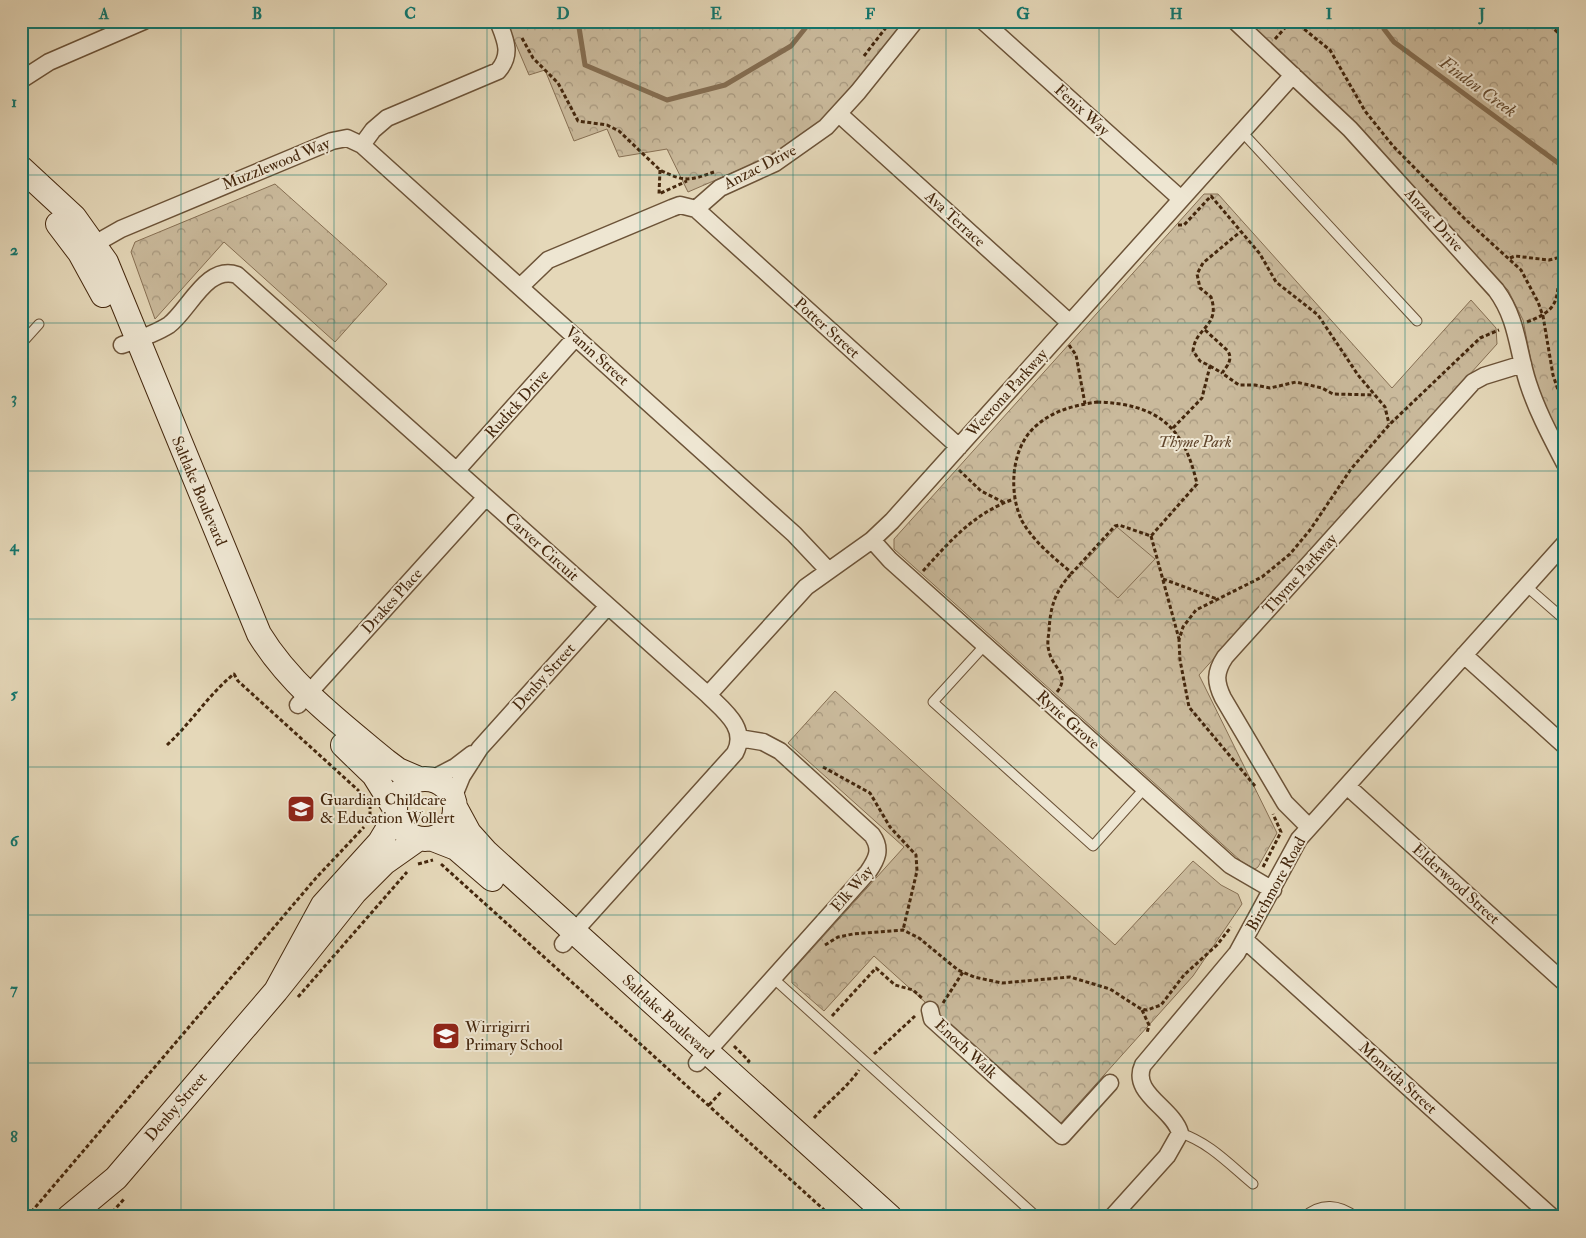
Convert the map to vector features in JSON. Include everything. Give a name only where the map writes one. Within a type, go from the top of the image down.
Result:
[{"type":"street","points":[[21,80],[49,62],[144,21]]},
{"type":"street","points":[[362,145],[373,130],[387,118],[498,71],[506,61],[508,53],[506,40],[498,21]]},
{"type":"street","name":"Anzac Drive","points":[[696,209],[727,183],[775,163],[797,150],[839,114],[915,21]]},
{"type":"street","name":"Fenix Way","points":[[983,21],[1181,199]]},
{"type":"street","name":"Anzac Drive","points":[[1234,21],[1294,75],[1350,130],[1481,272],[1508,306],[1515,326],[1523,364],[1538,410],[1565,464]]},
{"type":"street","name":"Weerona Parkway","points":[[708,695],[806,588],[828,570],[872,540],[892,521],[1294,75]]},
{"type":"street","name":"Ava Terrace","points":[[839,114],[1070,323]]},
{"type":"street","name":"Muzzlewood Way","points":[[87,248],[121,229],[332,141],[347,138],[362,145]]},
{"type":"street","name":"Vanin Street","points":[[362,145],[794,534],[828,570]]},
{"type":"street","name":"Saltlake Boulevard","points":[[21,168],[74,217],[87,248]]},
{"type":"street","name":"Saltlake Boulevard","points":[[21,189],[65,231],[87,248],[116,283],[129,342],[259,634],[304,699],[361,760],[386,792],[395,812]]},
{"type":"street","points":[[520,287],[542,264],[556,256],[672,208],[680,206],[696,209]]},
{"type":"street","name":"Potter Street","points":[[696,209],[959,447]]},
{"type":"street","name":"Carver Circuit","points":[[129,342],[168,326],[213,278],[226,273],[237,275],[708,695],[734,722],[739,738]]},
{"type":"street","name":"Rudick Drive","points":[[457,470],[576,337]]},
{"type":"street","name":"Thyme Parkway","points":[[1309,827],[1285,803],[1228,706],[1218,688],[1216,680],[1218,669],[1225,657],[1473,382],[1484,376],[1523,364]]},
{"type":"street","name":"Drakes Place","points":[[304,699],[486,497]]},
{"type":"street","name":"Ryrie Grove","points":[[872,540],[914,581],[1230,865],[1273,890]]},
{"type":"street","name":"Birchmore Road","points":[[1180,1133],[1175,1119],[1141,1084],[1140,1071],[1158,1046],[1223,972],[1273,890],[1299,838],[1565,543]]},
{"type":"street","name":"Denby Street","points":[[454,803],[462,776],[480,748],[608,606]]},
{"type":"street","points":[[1464,655],[1565,746]]},
{"type":"street","name":"Saltlake Boulevard","points":[[304,699],[398,770],[426,779]]},
{"type":"street","points":[[569,938],[735,753],[739,738]]},
{"type":"street","name":"Elk Way","points":[[702,1058],[868,872],[877,858],[879,847],[872,835],[863,826],[780,752],[763,742],[739,738]]},
{"type":"street","name":"Denby Street","points":[[426,779],[455,767],[480,748]]},
{"type":"street","points":[[426,779],[441,783],[454,803],[454,819],[449,828],[425,839],[379,841],[395,812],[396,797],[402,789],[410,782],[426,779]]},
{"type":"street","name":"Elderwood Street","points":[[1347,786],[1565,982]]},
{"type":"street","name":"Saltlake Boulevard","points":[[454,803],[464,825],[482,848],[569,938]]},
{"type":"street","points":[[395,812],[404,831],[425,839]]},
{"type":"street","name":"Saltlake Boulevard","points":[[425,839],[449,844],[569,938],[702,1058],[723,1090],[867,1217]]},
{"type":"street","name":"Denby Street","points":[[69,1217],[116,1178],[276,991],[355,892],[379,841]]},
{"type":"street","name":"Monvida Street","points":[[1244,940],[1552,1217]]},
{"type":"street","name":"Enoch Walk","points":[[930,1010],[932,1019],[1062,1136],[1110,1083]]},
{"type":"street","name":"Saltlake Boulevard","points":[[723,1090],[890,1217]]},
{"type":"street","points":[[1112,1217],[1166,1156],[1180,1133]]},
{"type":"lane","points":[[1242,132],[1417,321]]},
{"type":"lane","points":[[21,344],[39,324]]},
{"type":"lane","points":[[1526,586],[1565,620]]},
{"type":"lane","points":[[985,645],[933,702],[1093,846],[1144,789]]},
{"type":"lane","points":[[773,978],[1037,1217]]},
{"type":"lane","points":[[1180,1133],[1194,1137],[1209,1147],[1253,1184]]},
{"type":"lane","points":[[1304,1217],[1325,1205],[1343,1207],[1356,1217]]},
{"type":"path","points":[[863,58],[891,21]]},
{"type":"path","points":[[1266,50],[1293,21],[1330,50],[1365,111],[1393,146],[1464,220],[1510,258],[1529,283],[1543,316],[1553,375],[1565,411]]},
{"type":"path","points":[[1545,21],[1565,39]]},
{"type":"path","points":[[519,30],[527,51],[558,83],[578,121],[607,125],[620,131],[660,170],[687,181]]},
{"type":"path","points":[[660,170],[659,194],[687,181],[716,171]]},
{"type":"path","points":[[1167,215],[1182,226],[1210,196],[1267,264],[1276,282],[1318,315],[1374,395],[1385,407],[1389,425]]},
{"type":"path","points":[[1240,232],[1203,263],[1197,274],[1200,288],[1211,297],[1213,303],[1212,320],[1196,340],[1193,351],[1200,361],[1222,373],[1238,385],[1255,385],[1270,388],[1296,382],[1322,388],[1333,394],[1374,395]]},
{"type":"path","points":[[1510,258],[1515,256],[1549,260],[1565,256]]},
{"type":"path","points":[[1179,640],[1183,627],[1196,610],[1262,577],[1290,554],[1310,530],[1351,469],[1389,425],[1480,338],[1543,316],[1553,307],[1565,262]]},
{"type":"path","points":[[1205,330],[1230,355],[1230,362],[1222,373]]},
{"type":"path","points":[[1058,336],[1072,348],[1076,355],[1084,404]]},
{"type":"path","points":[[1173,428],[1202,398],[1210,366]]},
{"type":"path","points":[[1072,573],[1051,556],[1029,531],[1014,499],[1017,460],[1032,430],[1056,412],[1097,402],[1128,404],[1152,412],[1173,428],[1190,456],[1197,484],[1151,536]]},
{"type":"path","points":[[947,460],[981,491],[1004,502]]},
{"type":"path","points":[[914,581],[964,526],[1004,502],[1014,499]]},
{"type":"path","points":[[1049,702],[1063,684],[1063,678],[1049,652],[1052,605],[1058,590],[1116,526],[1119,525],[1151,536]]},
{"type":"path","points":[[1151,536],[1179,640],[1180,660],[1189,707],[1258,791]]},
{"type":"path","points":[[1162,579],[1217,599]]},
{"type":"path","points":[[167,746],[220,686],[234,674],[238,682],[368,798],[370,819],[379,841],[410,868],[413,865],[436,860],[723,1090],[832,1217]]},
{"type":"path","points":[[1256,881],[1281,832],[1271,810]]},
{"type":"path","points":[[27,1217],[316,878],[379,841]]},
{"type":"path","points":[[820,949],[838,938],[854,934],[903,930],[911,933],[963,972],[1002,983],[1070,976],[1110,989],[1141,1009],[1147,1010],[1161,1005],[1184,974],[1217,945],[1234,922]]},
{"type":"path","name":"Enoch Walk","points":[[825,1024],[876,968],[895,985],[913,990],[928,1003],[930,1010]]},
{"type":"path","points":[[814,1118],[827,1102],[847,1086],[866,1062],[906,1024],[922,1011],[930,1010],[944,1002],[963,972]]},
{"type":"path","points":[[1141,1009],[1150,1028],[1146,1034],[1158,1046]]},
{"type":"path","points":[[723,1090],[750,1060],[734,1046],[740,1038]]},
{"type":"green space","points":[[506,21],[907,21],[843,102],[792,147],[688,192],[667,149],[619,157],[607,129],[574,141],[545,70],[529,75]]},
{"type":"green space","points":[[1243,21],[1554,21],[1565,31],[1565,448],[1548,415],[1533,372],[1523,320],[1508,290],[1419,195]]},
{"type":"green space","points":[[275,184],[387,284],[335,342],[224,242],[155,319],[131,252],[135,242]]},
{"type":"green space","name":"Thyme Park","points":[[1204,194],[1218,194],[1392,388],[1471,300],[1496,328],[1497,344],[1199,675],[1277,833],[1258,867],[1255,869],[1242,862],[894,549],[894,539]]},
{"type":"green space","points":[[1117,527],[1155,559],[1118,598],[1082,565]]},
{"type":"green space","points":[[835,691],[1115,945],[1193,861],[1221,885],[1238,894],[1242,904],[1193,976],[1060,1124],[874,956],[824,1011],[792,983],[792,971],[904,847],[788,743]]},
{"type":"waterway","name":"Findon Creek","points":[[578,21],[585,65],[667,100],[725,85],[791,46],[811,21]]},
{"type":"waterway","name":"Findon Creek","points":[[1383,21],[1384,29],[1394,42],[1565,168]]},
{"type":"place","name":"Guardian Childcare & Education Wollert","points":[[301,809]]},
{"type":"place","name":"Wirrigirri Primary School","points":[[446,1036]]}]
